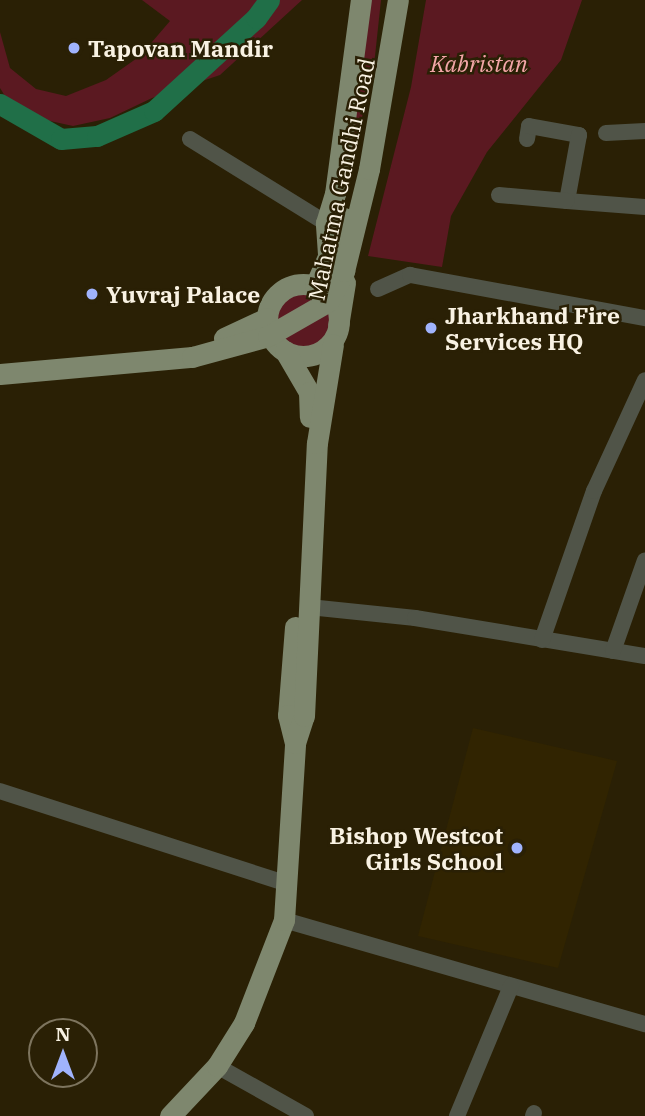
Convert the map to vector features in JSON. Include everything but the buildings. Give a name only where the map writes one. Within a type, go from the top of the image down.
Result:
[{"type":"main road","points":[[328,260],[326,223],[335,194],[361,0]]},
{"type":"main road","points":[[0,374],[152,362],[225,349],[299,321],[323,306],[338,288],[379,123],[395,0]]},
{"type":"main road","points":[[0,367],[200,349],[274,324],[320,294],[333,270],[368,149],[395,0]]},
{"type":"main road","name":"Mahatma Gandhi Road","points":[[315,286],[328,260],[368,134],[395,0]]},
{"type":"main road","name":"Mahatma Gandhi Road","points":[[295,743],[304,716],[317,443],[342,293],[380,142],[395,0]]},
{"type":"main road","points":[[0,381],[197,362],[282,349],[302,356],[333,344],[338,309],[329,295],[315,286],[298,285],[283,290],[272,303],[267,318],[282,349],[309,392],[288,715],[295,743],[284,920],[255,1002],[217,1066],[170,1116]]},
{"type":"main road","points":[[0,361],[140,355],[222,339],[267,318]]},
{"type":"street","points":[[527,139],[529,127],[579,135],[567,201]]},
{"type":"street","points":[[606,133],[645,131]]},
{"type":"street","points":[[190,139],[326,223]]},
{"type":"street","points":[[499,195],[645,207]]},
{"type":"street","points":[[378,289],[410,275],[644,318]]},
{"type":"street","points":[[295,743],[312,436],[321,359],[338,288]]},
{"type":"street","points":[[542,640],[594,491],[645,380]]},
{"type":"street","points":[[613,651],[645,560]]},
{"type":"street","points":[[309,607],[415,618],[645,656]]},
{"type":"street","points":[[0,791],[288,884]]},
{"type":"street","points":[[284,920],[645,1024]]},
{"type":"street","points":[[457,1116],[511,986]]},
{"type":"street","points":[[217,1066],[306,1116]]},
{"type":"shaded area","name":"Bishop Westcot Girls School","points":[[473,728],[617,761],[558,968],[418,936]]},
{"type":"green space","points":[[142,0],[302,0],[220,75],[152,98],[110,118],[73,126],[41,119],[10,104],[0,88],[0,32],[10,68],[36,89],[66,96],[106,80],[140,56],[170,21]]},
{"type":"green space","points":[[367,0],[381,0],[375,56],[351,169],[345,175]]},
{"type":"green space","name":"Kabristan","points":[[426,0],[582,0],[561,60],[487,152],[451,216],[442,267],[368,256],[411,87]]},
{"type":"green space","points":[[305,292],[321,297],[329,305],[334,321],[329,337],[321,345],[305,350],[289,345],[281,337],[276,321],[281,305],[289,297]]},
{"type":"waterway","points":[[0,104],[61,139],[97,136],[154,111],[256,18],[269,0]]},
{"type":"place","name":"Tapovan Mandir","points":[[74,48]]},
{"type":"place","name":"Yuvraj Palace","points":[[92,294]]},
{"type":"place","name":"Jharkhand Fire Services HQ","points":[[431,328]]},
{"type":"place","name":"Bishop Westcot Girls School","points":[[517,848]]}]
